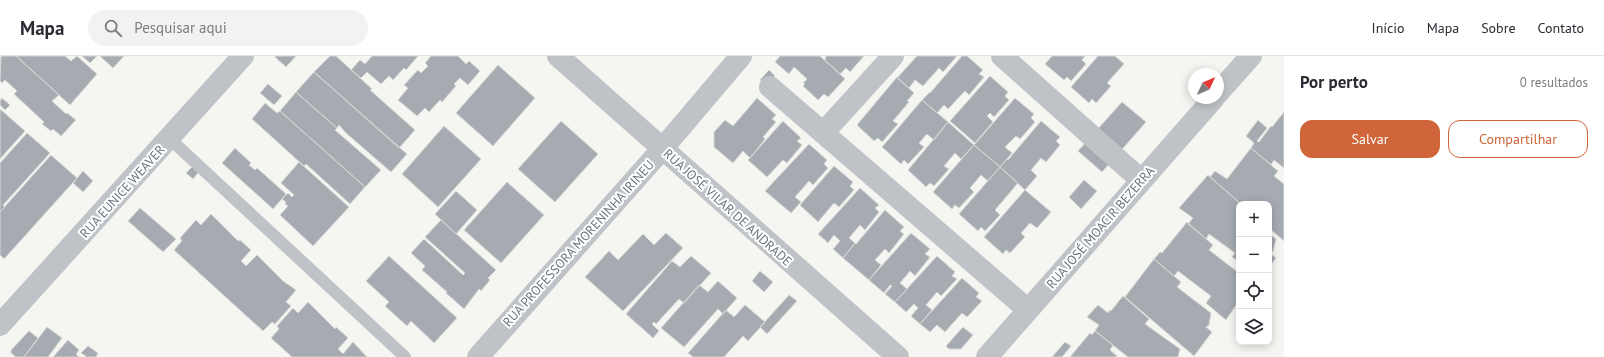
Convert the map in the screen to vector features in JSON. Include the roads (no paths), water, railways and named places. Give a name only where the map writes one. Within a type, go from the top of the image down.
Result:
[{"type":"street","name":"RUA EUNICE WEAVER","points":[[0,325],[170,139],[243,56]]},
{"type":"street","name":"RUA JOSÉ VILAR DE ANDRADE","points":[[558,56],[898,357]]},
{"type":"street","name":"RUA PROFESSORA MORENINHA IRINEU","points":[[478,357],[663,148],[741,56]]},
{"type":"street","points":[[824,133],[893,56]]},
{"type":"street","points":[[1002,56],[1141,180]]},
{"type":"street","points":[[1224,86],[1250,56]]},
{"type":"street","points":[[770,87],[1028,309]]},
{"type":"street","name":"RUA JOSÉ MOACIR BEZERRA","points":[[987,357],[1209,104]]},
{"type":"lane","points":[[170,139],[405,357]]}]
